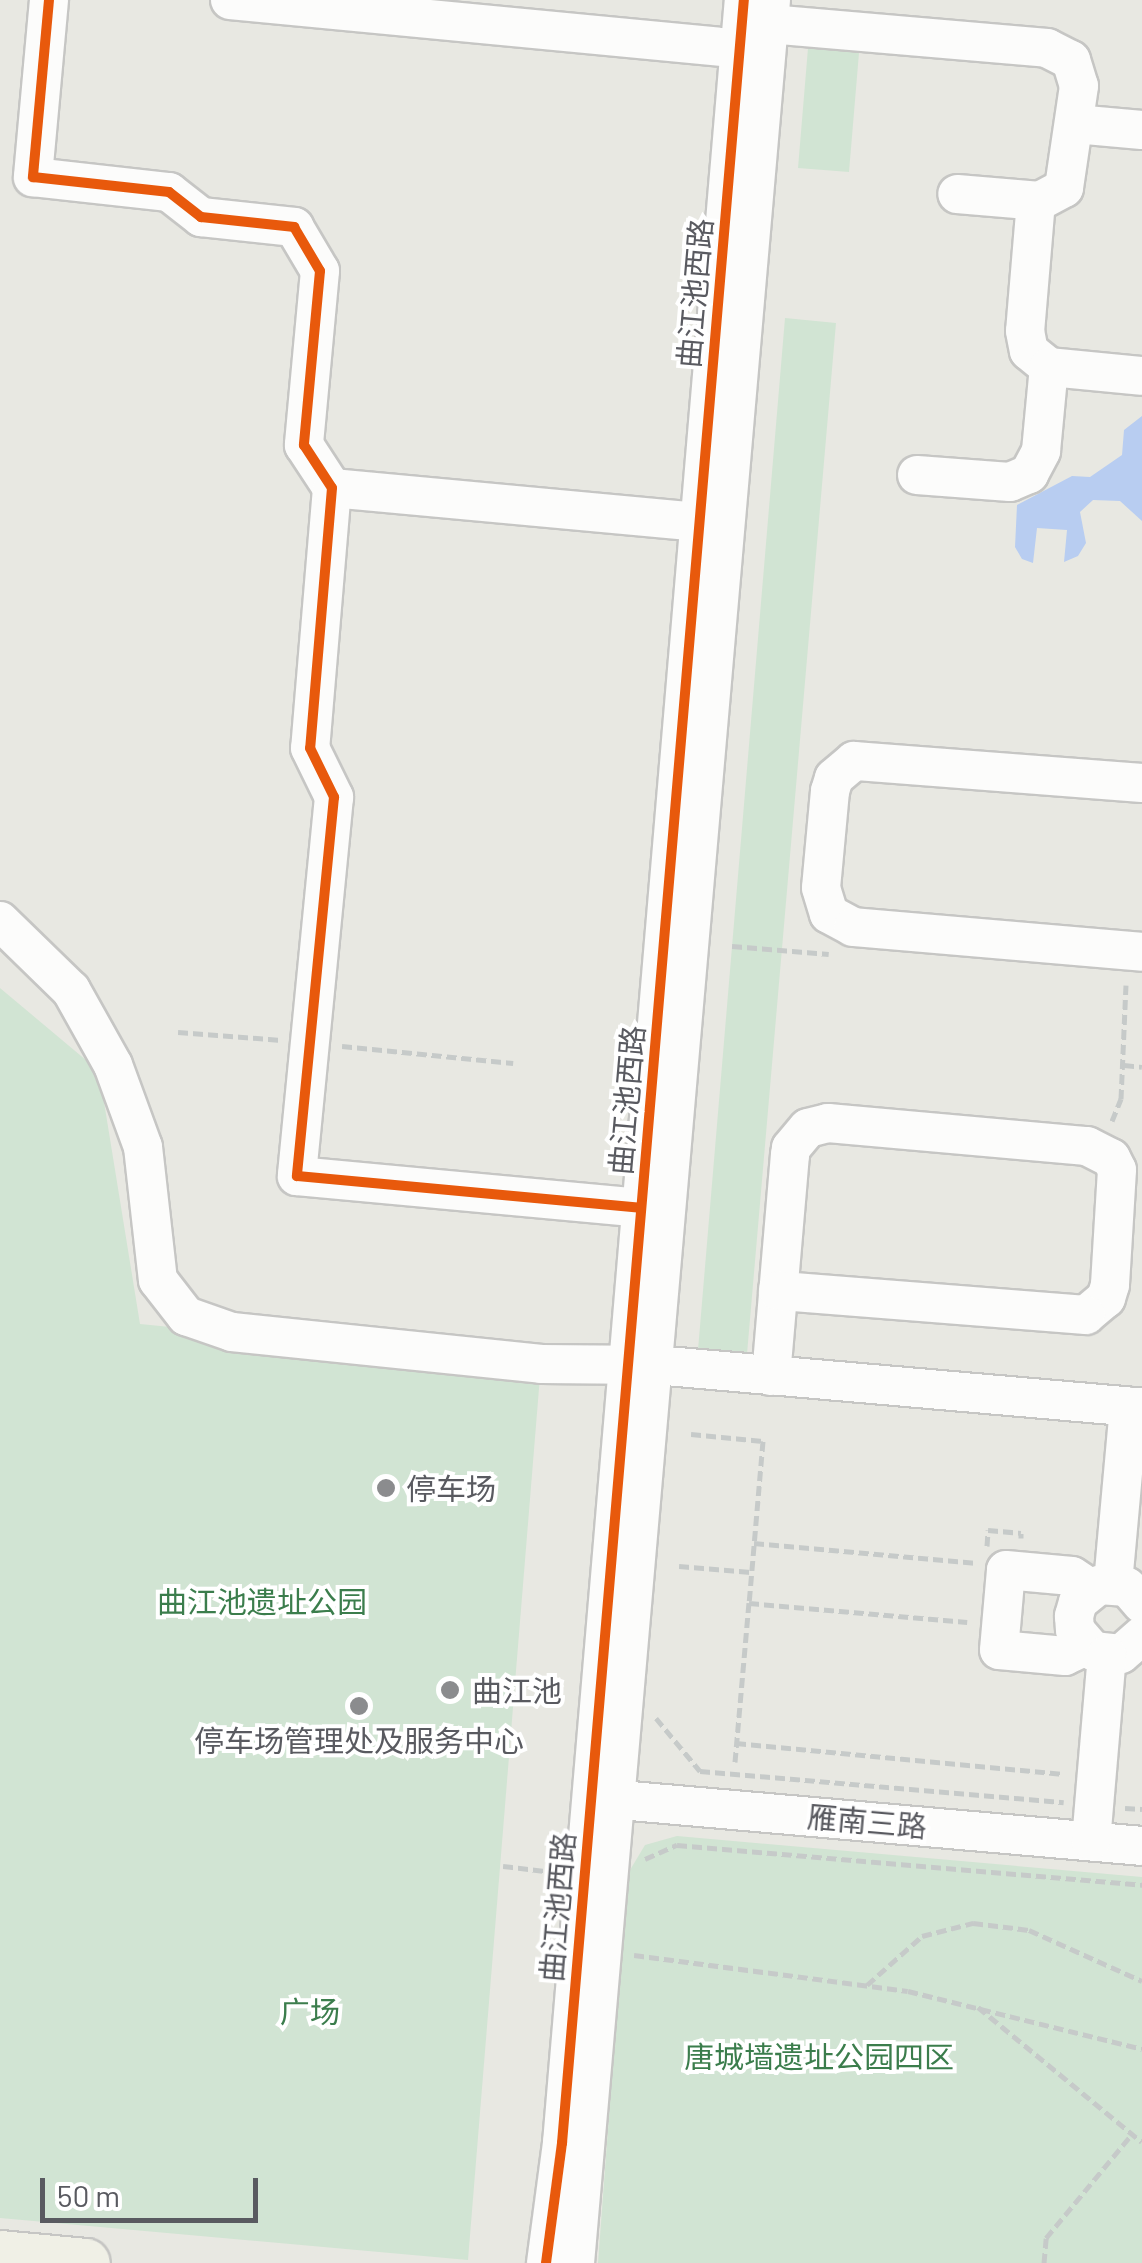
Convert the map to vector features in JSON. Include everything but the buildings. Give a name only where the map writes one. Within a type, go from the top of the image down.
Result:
[{"type":"main road","points":[[0,2256],[86,2263]]},
{"type":"street","points":[[49,0],[34,177],[169,192],[201,217],[294,227],[320,271],[304,445],[332,488],[310,748],[334,797],[297,1176],[642,1208]]},
{"type":"street","points":[[230,0],[758,25],[1060,52],[1078,72],[1068,182],[1054,197],[1036,201],[956,194]]},
{"type":"street","name":"曲江池西路","points":[[642,1364],[642,1208],[700,522],[758,25]]},
{"type":"street","name":"曲江池西路","points":[[576,2263],[605,1799],[758,25]]},
{"type":"street","points":[[1076,124],[1142,130]]},
{"type":"street","points":[[1036,201],[1025,338],[1033,356],[1048,367],[1142,376]]},
{"type":"street","points":[[918,475],[1010,482],[1029,474],[1041,450],[1048,367]]},
{"type":"street","points":[[332,488],[700,522]]},
{"type":"street","points":[[1142,783],[854,761],[842,768],[830,791],[821,888],[830,914],[853,926],[1142,952]]},
{"type":"street","points":[[0,922],[71,990],[113,1065],[142,1148],[158,1280],[186,1316],[232,1332],[290,1340],[541,1364],[642,1364],[1136,1408],[1125,1591]]},
{"type":"street","points":[[771,1376],[778,1291],[791,1148],[815,1125],[1099,1149],[1117,1170],[1129,1211],[1106,1298],[1086,1315],[778,1291]]},
{"type":"street","points":[[996,1571],[1006,1570],[1000,1650],[1066,1656],[1121,1650]]},
{"type":"street","points":[[996,1571],[1072,1576],[1125,1591]]},
{"type":"street","points":[[1121,1650],[1074,1616],[1125,1591]]},
{"type":"street","points":[[1083,1812],[1121,1650]]},
{"type":"street","name":"曲江池西路","points":[[546,2263],[605,1799]]},
{"type":"street","name":"雁南三路","points":[[605,1799],[1083,1812],[1142,1846]]},
{"type":"path","points":[[732,946],[841,955]]},
{"type":"path","points":[[1099,1149],[1121,1099],[1124,1065],[1130,994],[1114,978]]},
{"type":"path","points":[[1124,1065],[1142,1067]]},
{"type":"path","points":[[690,1434],[763,1441],[735,1762]]},
{"type":"path","points":[[988,1530],[1022,1533],[996,1571],[988,1530]]},
{"type":"path","points":[[754,1543],[996,1571]]},
{"type":"path","points":[[680,1566],[751,1572]]},
{"type":"path","points":[[749,1603],[980,1624]]},
{"type":"path","points":[[657,1697],[655,1717],[700,1770],[1083,1812],[1142,1809]]},
{"type":"path","points":[[736,1743],[1064,1772],[1083,1812]]},
{"type":"path","points":[[640,1865],[650,1854],[677,1845],[1142,1885]]},
{"type":"path","points":[[868,1985],[922,1936],[973,1923],[1029,1930],[1142,1981]]},
{"type":"path","points":[[628,1974],[631,1936]]},
{"type":"path","points":[[629,1954],[868,1985],[976,2005],[1142,2048]]},
{"type":"path","points":[[976,2005],[1142,2142]]},
{"type":"path","points":[[1044,2263],[1046,2238],[1132,2134]]},
{"type":"green space","points":[[809,36],[860,41],[849,172],[798,168]]},
{"type":"green space","points":[[785,318],[836,323],[747,1354],[698,1350]]},
{"type":"green space","name":"曲江池遗址公园","points":[[0,988],[99,1071],[140,1324],[541,1364],[468,2260],[0,2218]]},
{"type":"green space","name":"唐城墙遗址公园四区","points":[[677,1836],[1142,1877],[1142,2263],[598,2263],[627,1875],[645,1845]]},
{"type":"water","points":[[1142,416],[1142,521],[1120,501],[1093,500],[1080,512],[1086,543],[1078,556],[1064,562],[1067,530],[1037,528],[1033,563],[1022,559],[1015,547],[1017,505],[1072,476],[1090,477],[1122,455],[1124,430]]},
{"type":"cycle path","points":[[49,0],[33,177],[169,192],[201,217],[294,227],[320,271],[304,445],[332,488],[310,748],[334,797],[297,1176],[641,1208]]},
{"type":"cycle path","points":[[546,2263],[562,2143],[744,0]]},
{"type":"place","name":"停车场","points":[[386,1488]]},
{"type":"place","name":"曲江池","points":[[450,1690]]},
{"type":"place","name":"停车场管理处及服务中心","points":[[359,1706]]},
{"type":"park label","name":"广场","points":[[310,2011]]}]
